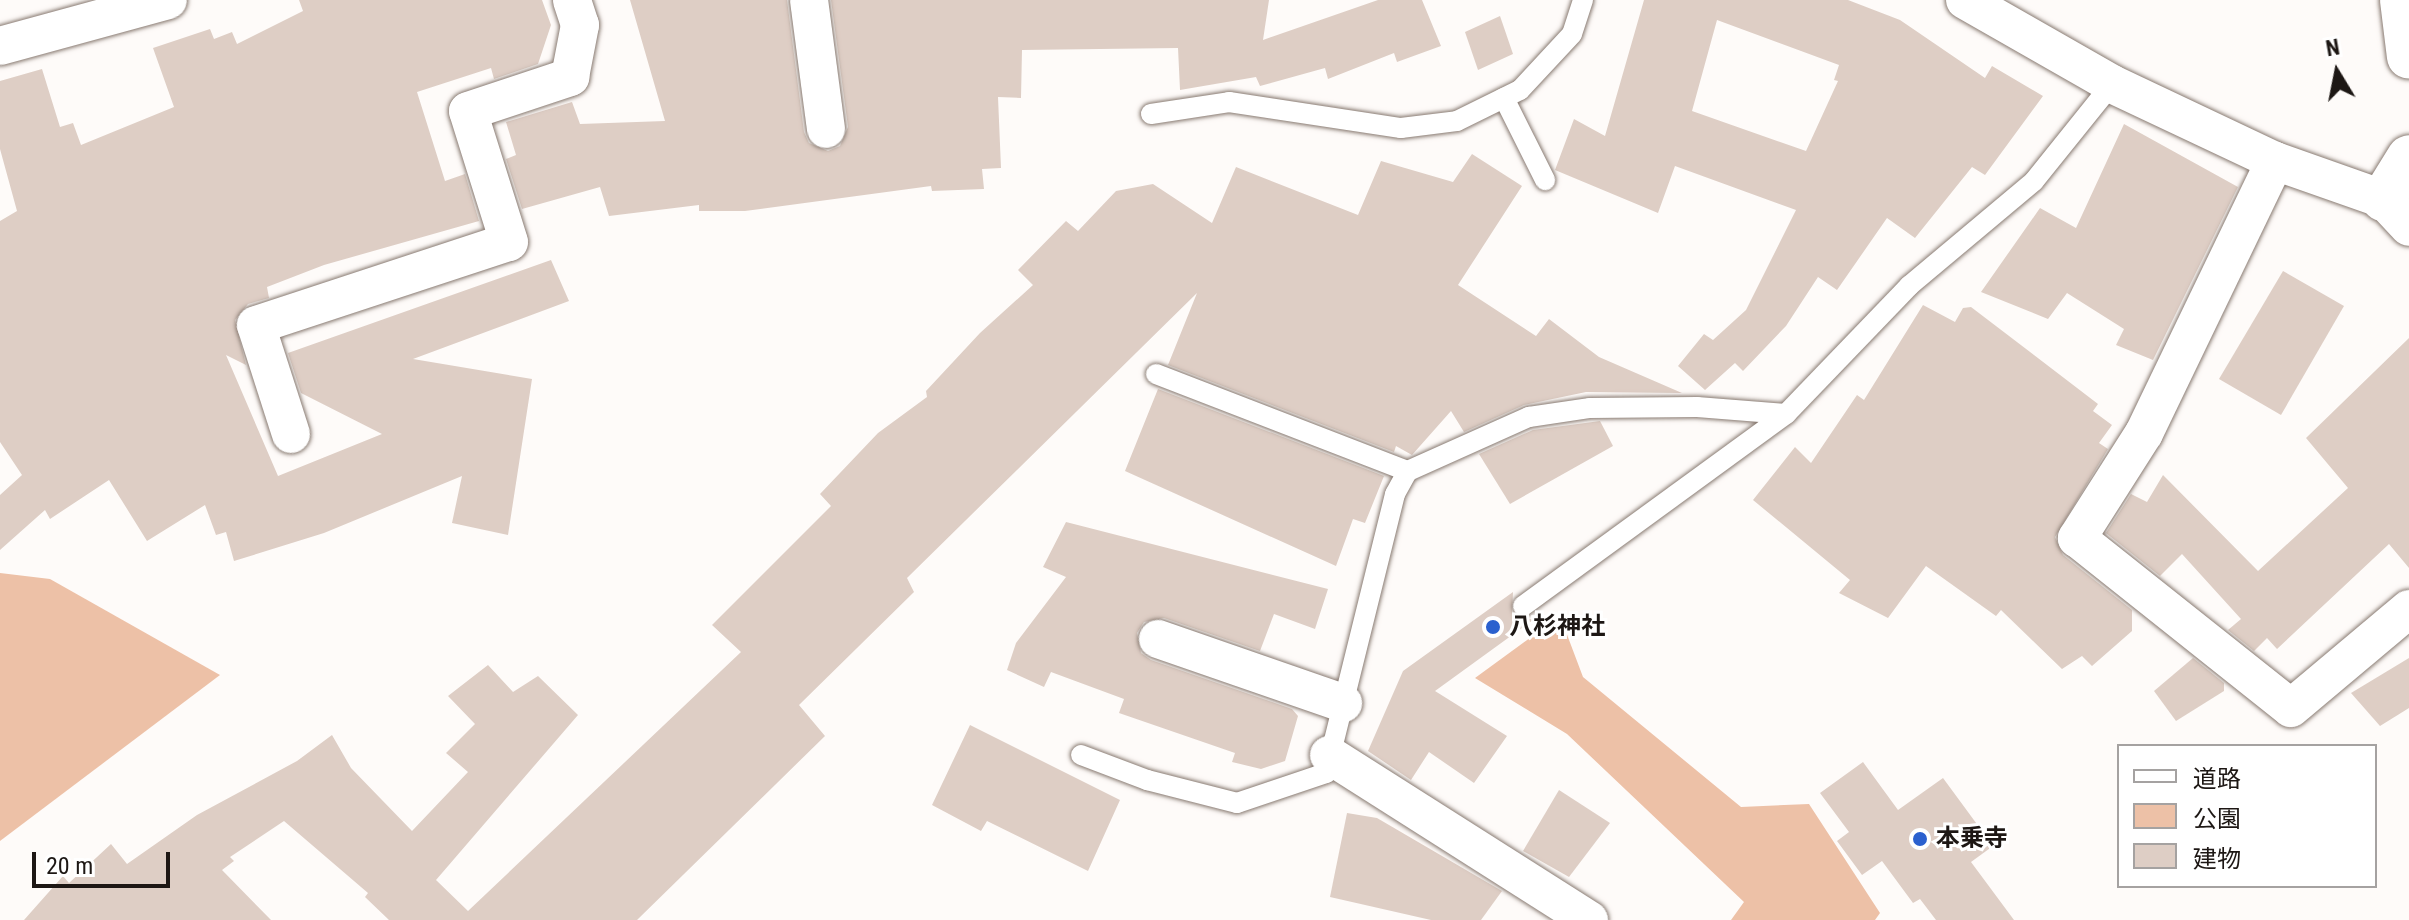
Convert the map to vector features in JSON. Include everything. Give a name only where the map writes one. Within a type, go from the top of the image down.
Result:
[{"type":"street","points":[[0,46],[168,0]]},
{"type":"street","points":[[291,434],[256,325],[509,242],[468,111],[570,77],[580,25],[572,0]]},
{"type":"street","points":[[809,0],[826,129]]},
{"type":"street","points":[[1965,0],[2112,84],[2275,161],[2396,213],[2409,157]]},
{"type":"street","points":[[2402,0],[2409,57]]},
{"type":"street","points":[[2275,161],[2144,433],[2077,538],[2291,708],[2409,609]]},
{"type":"street","points":[[1158,639],[1343,703]]},
{"type":"street","points":[[1329,755],[1589,920]]},
{"type":"lane","points":[[1151,114],[1229,102],[1401,128],[1457,121],[1520,90],[1572,34],[1583,0]]},
{"type":"lane","points":[[1523,606],[1786,414],[1909,286],[2034,181],[2112,84]]},
{"type":"lane","points":[[1504,98],[1545,180]]},
{"type":"lane","points":[[1156,374],[1408,471]]},
{"type":"lane","points":[[1081,755],[1147,780],[1237,803],[1326,773],[1395,494],[1408,471],[1529,417],[1575,410],[1697,407],[1786,414]]},
{"type":"green space","points":[[0,573],[50,579],[220,675],[0,841]]},
{"type":"green space","points":[[1560,616],[1583,677],[1741,807],[1809,804],[1880,913],[1875,920],[1731,920],[1744,902],[1567,734],[1475,678]]},
{"type":"building","points":[[299,0],[542,0],[551,25],[538,64],[494,79],[491,68],[417,92],[445,181],[465,174],[479,221],[324,265],[267,287],[269,298],[248,304],[235,320],[246,365],[226,355],[278,476],[382,434],[301,393],[288,353],[551,260],[569,301],[413,359],[532,379],[508,535],[452,523],[462,476],[324,533],[234,561],[226,532],[216,535],[205,505],[147,541],[109,480],[50,519],[45,510],[0,550],[0,495],[22,475],[0,442],[0,221],[17,211],[0,149],[0,81],[42,69],[60,127],[73,123],[81,145],[174,107],[153,48],[210,29],[214,39],[232,32],[237,44],[303,11]]},
{"type":"building","points":[[630,0],[787,0],[804,132],[809,143],[828,151],[840,146],[848,127],[831,0],[1269,0],[1263,40],[1378,0],[1422,0],[1441,46],[1397,62],[1394,53],[1328,79],[1325,68],[1260,86],[1256,77],[1180,90],[1178,48],[1022,50],[1021,98],[998,97],[1001,168],[982,169],[984,189],[932,191],[931,186],[745,211],[699,211],[699,205],[609,216],[600,187],[522,209],[506,159],[516,155],[506,122],[572,102],[580,124],[665,121]]},
{"type":"building","points":[[1644,0],[1848,0],[1900,20],[1985,78],[1992,66],[2043,96],[1985,175],[1972,167],[1915,238],[1887,218],[1837,290],[1818,277],[1786,326],[1743,371],[1735,363],[1705,390],[1678,366],[1704,334],[1713,340],[1746,310],[1796,210],[1675,166],[1658,213],[1555,170],[1574,119],[1605,136]],"holes":[[[1717,20],[1839,65],[1834,80],[1838,81],[1806,151],[1692,111]]]},
{"type":"building","points":[[1500,16],[1513,54],[1478,70],[1465,32]]},
{"type":"building","points":[[2124,124],[2238,187],[2153,360],[2116,345],[2124,329],[2067,293],[2048,319],[1981,292],[2040,208],[2076,228]]},
{"type":"building","points":[[1472,154],[1522,186],[1458,285],[1536,336],[1549,319],[1599,357],[1682,393],[1586,392],[1524,405],[1464,432],[1451,411],[1412,455],[1396,446],[1394,452],[1168,365],[1197,293],[907,578],[914,592],[799,705],[825,736],[637,920],[389,920],[365,897],[368,893],[284,821],[230,857],[234,861],[222,870],[271,920],[24,920],[63,876],[69,883],[111,844],[127,864],[197,815],[297,761],[332,735],[351,768],[412,831],[468,772],[446,753],[475,724],[448,696],[488,665],[513,692],[538,676],[578,715],[436,880],[468,911],[741,652],[712,625],[831,506],[820,494],[878,433],[927,397],[926,391],[980,333],[1033,285],[1018,270],[1066,221],[1078,231],[1116,191],[1153,184],[1212,223],[1236,167],[1358,215],[1381,161],[1453,182]]},
{"type":"building","points":[[2283,271],[2344,306],[2281,415],[2219,379]]},
{"type":"building","points":[[1923,305],[1955,322],[1963,308],[1971,307],[2098,404],[2093,411],[2112,425],[2099,443],[2108,449],[2055,537],[2063,555],[2132,610],[2132,631],[2092,666],[2082,656],[2062,669],[2001,610],[1996,616],[1926,566],[1888,618],[1839,593],[1850,580],[1753,500],[1795,447],[1811,463],[1857,395],[1864,400]]},
{"type":"building","points":[[2409,338],[2409,568],[2389,544],[2277,649],[2267,638],[2254,651],[2228,630],[2241,619],[2182,554],[2160,576],[2106,533],[2131,494],[2147,502],[2163,475],[2258,571],[2348,488],[2306,438]]},
{"type":"building","points":[[1158,389],[1384,476],[1365,523],[1353,519],[1336,566],[1125,471]]},
{"type":"building","points":[[1600,421],[1613,446],[1510,504],[1479,454],[1533,430]]},
{"type":"building","points":[[1066,522],[1328,589],[1315,629],[1274,614],[1260,651],[1164,618],[1144,622],[1137,633],[1141,653],[1151,660],[1292,709],[1298,716],[1285,761],[1261,769],[1232,762],[1235,753],[1119,713],[1124,699],[1051,672],[1044,687],[1007,670],[1016,643],[1066,577],[1043,567]]},
{"type":"building","points":[[1513,592],[1512,613],[1533,620],[1435,691],[1507,736],[1474,783],[1429,752],[1411,780],[1368,751],[1403,671]]},
{"type":"building","points":[[2193,658],[2224,683],[2224,691],[2176,721],[2154,691]]},
{"type":"building","points":[[2409,658],[2409,708],[2380,726],[2351,693]]},
{"type":"building","points":[[970,725],[1120,800],[1088,871],[987,821],[981,831],[932,805]]},
{"type":"building","name":"本乗寺","points":[[1863,762],[1898,810],[1943,778],[1993,846],[1971,862],[2014,920],[1936,920],[1920,899],[1913,903],[1882,861],[1862,875],[1837,841],[1849,832],[1820,793]]},
{"type":"building","points":[[1559,790],[1610,823],[1569,877],[1523,851]]},
{"type":"building","points":[[1347,813],[1377,818],[1502,891],[1481,920],[1431,920],[1330,897]]},
{"type":"place","name":"八杉神社","points":[[1493,627]]},
{"type":"place","name":"本乗寺","points":[[1920,839]]}]
